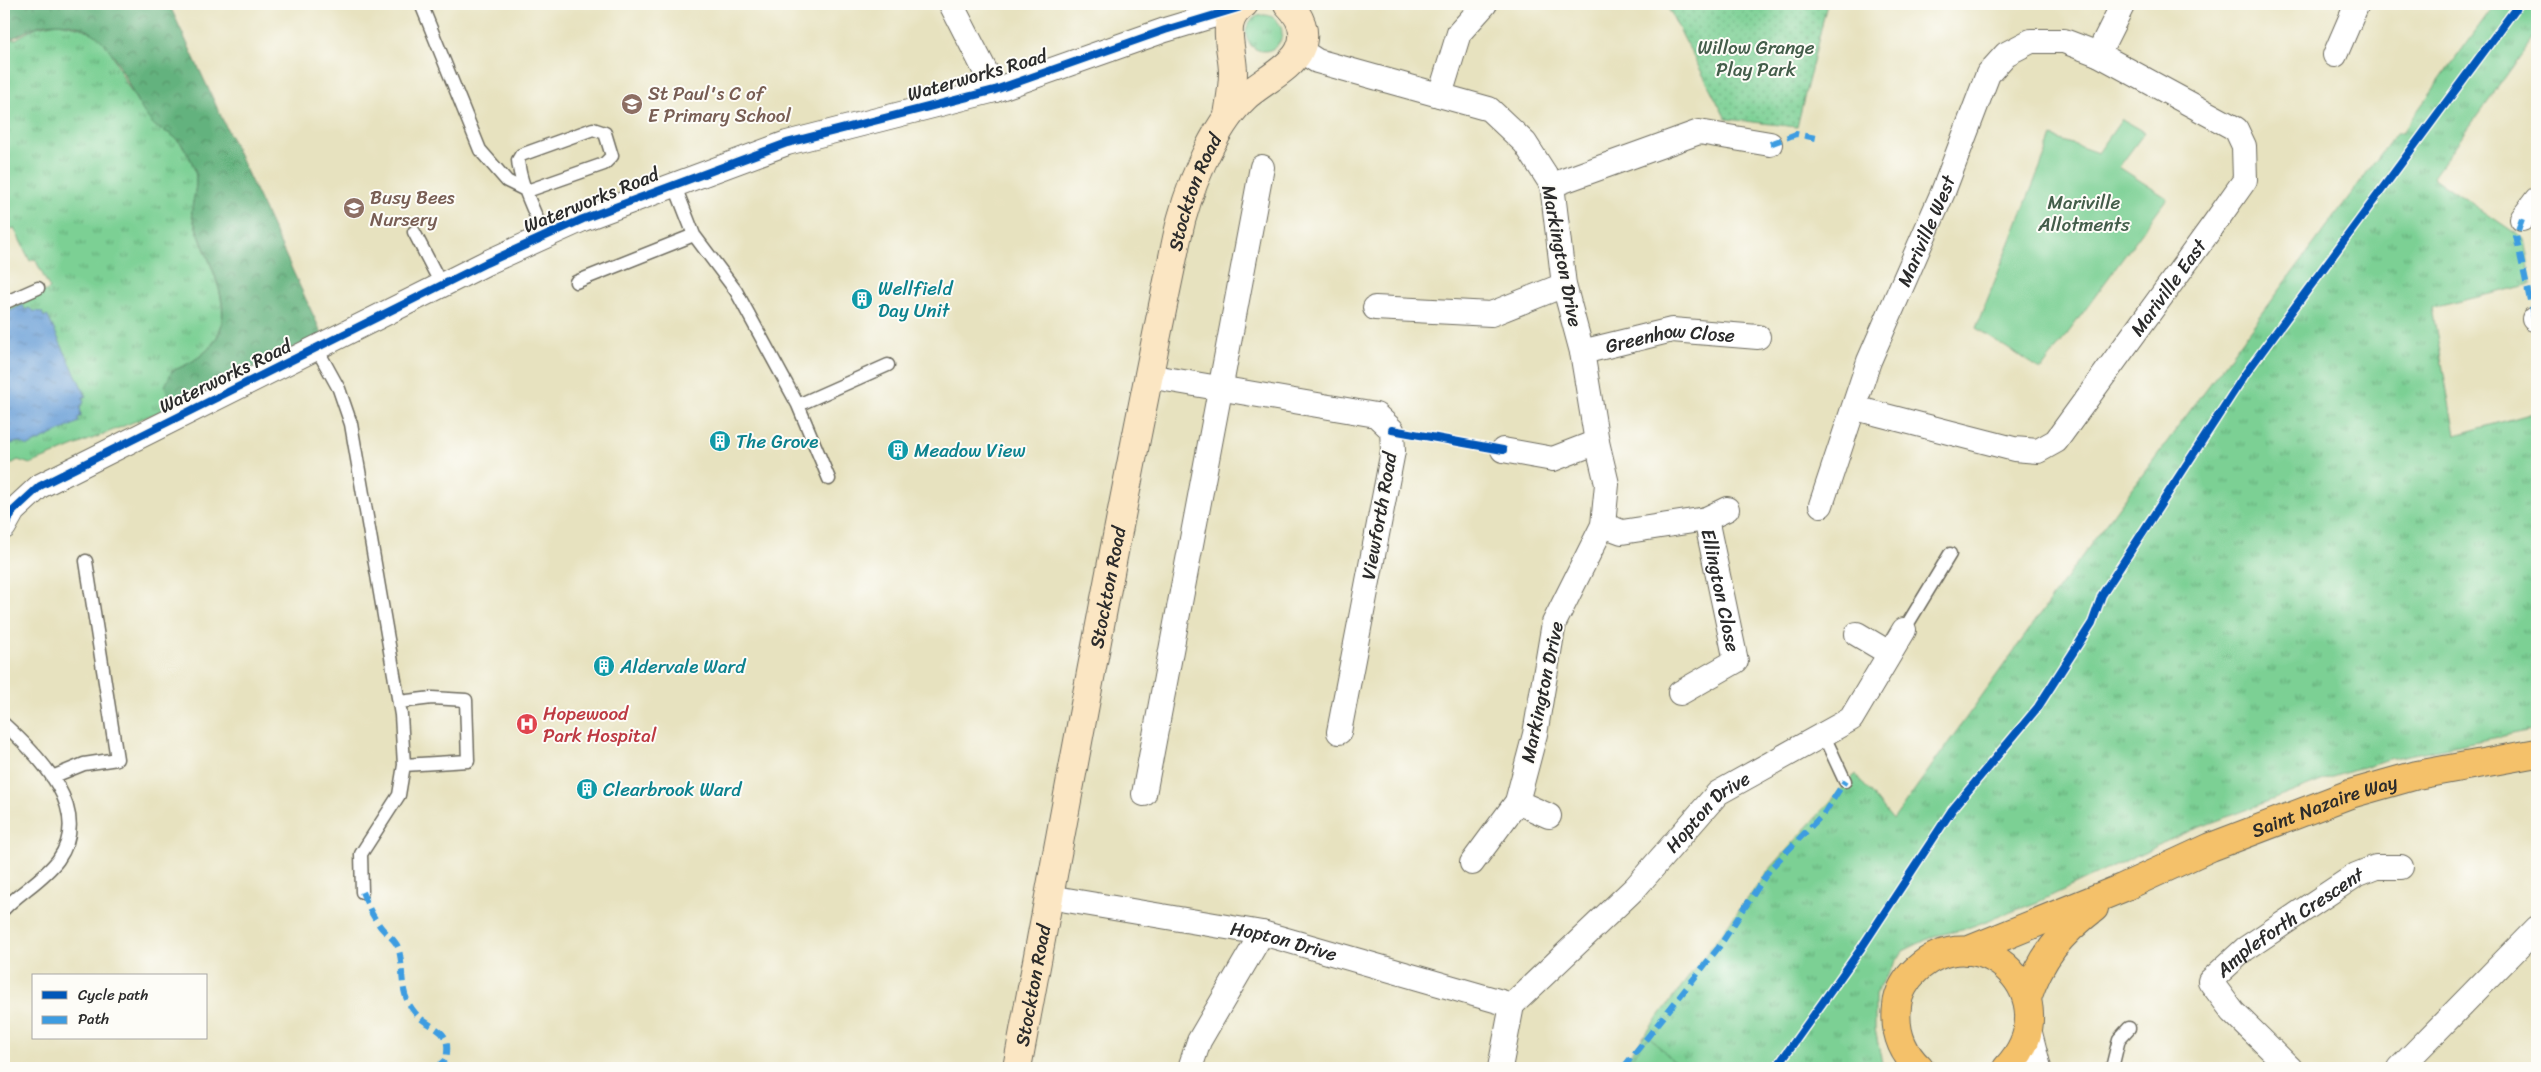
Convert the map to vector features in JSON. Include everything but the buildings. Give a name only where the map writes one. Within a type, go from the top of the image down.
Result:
[{"type":"highway","name":"Saint Nazaire Way","points":[[1908,1062],[1897,1034],[1895,1018],[1897,1003],[1902,988],[1911,975],[1922,964],[1936,956],[1967,951],[2122,888],[2220,843],[2350,794],[2417,775],[2537,753]]},
{"type":"highway","name":"Saint Nazaire Way","points":[[2027,998],[2036,974],[2048,951],[2072,924],[2122,888]]},
{"type":"highway","name":"Saint Nazaire Way","points":[[1967,951],[1983,954],[1998,960],[2020,983],[2027,998],[2030,1013],[2029,1029],[2025,1044],[2007,1068]]},
{"type":"main road","name":"Stockton Road","points":[[1228,116],[1232,81],[1229,24],[1241,6]]},
{"type":"main road","points":[[1294,6],[1302,24],[1303,37],[1300,50]]},
{"type":"main road","points":[[1230,47],[1241,64],[1253,70],[1266,72],[1280,70]]},
{"type":"main road","name":"Stockton Road","points":[[1017,1068],[1148,376],[1178,231],[1193,187],[1228,116],[1243,98],[1292,62],[1300,50]]},
{"type":"street","points":[[951,4],[995,90]]},
{"type":"street","points":[[1440,96],[1459,34],[1485,4]]},
{"type":"street","points":[[2098,54],[2123,4]]},
{"type":"street","points":[[2335,55],[2357,4]]},
{"type":"street","name":"Waterworks Road","points":[[4,527],[13,512],[40,486],[544,235],[674,184],[787,143],[995,90],[1165,30],[1241,6]]},
{"type":"street","name":"Waterworks Road","points":[[1165,30],[1187,28],[1208,32],[1230,47]]},
{"type":"street","name":"Mariville West","points":[[1821,505],[1881,330],[1943,192],[1988,74],[2006,54],[2031,41],[2064,41],[2098,54]]},
{"type":"street","name":"Markington Drive","points":[[1300,50],[1317,61],[1489,109],[1524,143],[1552,185],[1564,285],[1582,352],[1597,442],[1608,484],[1603,525],[1554,623],[1535,734],[1517,802],[1472,863]]},
{"type":"street","name":"Mariville East","points":[[1855,408],[2014,449],[2038,452],[2056,441],[2245,180],[2244,146],[2236,130],[2098,54]]},
{"type":"street","points":[[1552,185],[1699,132],[1770,144]]},
{"type":"street","points":[[1144,794],[1222,388],[1262,167]]},
{"type":"street","points":[[2522,219],[2537,199]]},
{"type":"street","points":[[1375,308],[1491,314],[1564,285]]},
{"type":"street","name":"Greenhow Close","points":[[1582,352],[1672,330],[1758,337]]},
{"type":"street","name":"Viewforth Road","points":[[1148,376],[1376,416],[1392,430],[1393,452],[1339,732]]},
{"type":"street","points":[[1503,450],[1553,459],[1597,442]]},
{"type":"street","name":"Ellington Close","points":[[1603,525],[1622,532],[1717,514],[1736,661],[1680,693]]},
{"type":"street","name":"Hopton Drive","points":[[1049,897],[1262,933],[1512,1005],[1635,888],[1718,793],[1824,736],[1851,719],[1904,630]]},
{"type":"street","points":[[1857,634],[1889,653]]},
{"type":"street","points":[[1517,802],[1549,816]]},
{"type":"street","name":"Ampleforth Crescent","points":[[2290,1068],[2233,1012],[2210,981],[2245,949],[2356,875],[2376,867],[2401,867]]},
{"type":"street","points":[[2400,1068],[2537,928]]},
{"type":"street","points":[[1190,1068],[1199,1041],[1262,933]]},
{"type":"street","points":[[1500,1068],[1512,1005]]},
{"type":"street","points":[[2029,1029],[2039,1068]]},
{"type":"lane","points":[[421,4],[480,150],[507,181],[527,191],[604,164],[612,156],[605,133],[593,130],[521,155],[518,160],[518,167],[527,191],[544,235]]},
{"type":"lane","points":[[674,184],[694,235],[736,291],[798,405],[829,479]]},
{"type":"lane","points":[[414,232],[442,286]]},
{"type":"lane","points":[[576,282],[694,235]]},
{"type":"lane","points":[[4,303],[38,288]]},
{"type":"lane","points":[[317,349],[339,388],[351,424],[399,702],[404,765],[399,795],[360,854],[362,892]]},
{"type":"lane","points":[[798,405],[888,365]]},
{"type":"lane","points":[[1904,630],[1950,554]]},
{"type":"lane","points":[[52,776],[84,764],[116,759],[86,561]]},
{"type":"lane","points":[[399,702],[432,698],[466,700],[468,761],[404,765]]},
{"type":"lane","points":[[4,724],[34,752],[61,790],[67,808],[69,835],[58,859],[36,883],[4,909]]},
{"type":"lane","points":[[1824,736],[1845,781]]},
{"type":"lane","points":[[2112,1068],[2119,1039],[2129,1028]]},
{"type":"green space","points":[[4,4],[169,4],[322,334],[183,402],[170,399],[165,386],[172,371],[199,357],[215,341],[222,323],[222,303],[217,282],[192,215],[196,177],[191,161],[184,147],[177,139],[155,126],[144,112],[114,56],[94,34],[75,25],[51,23],[40,25],[4,40]]},
{"type":"green space","name":"Willow Grange Play Park","points":[[1670,4],[1827,4],[1797,127],[1726,119],[1667,6]]},
{"type":"green space","points":[[2495,4],[2537,4],[2537,33],[2433,177],[2524,239],[2532,284],[2432,308],[2455,435],[2537,412],[2537,729],[2389,759],[2324,780],[2182,834],[2038,902],[1962,930],[1934,936],[1903,951],[1875,994],[1875,1029],[1883,1068],[1620,1068],[1770,869],[1855,774],[1893,820],[2077,563],[2397,132],[2402,132]]},
{"type":"green space","points":[[1264,15],[1271,16],[1277,20],[1281,26],[1281,40],[1277,46],[1271,50],[1264,51],[1257,50],[1251,46],[1247,40],[1246,33],[1247,26],[1251,20],[1257,16]]},
{"type":"green space","points":[[58,23],[85,30],[104,42],[150,121],[156,127],[171,134],[184,148],[189,157],[196,177],[192,216],[217,282],[222,303],[222,323],[214,341],[199,357],[172,371],[183,402],[30,464],[18,460],[4,468],[4,310],[50,289],[35,259],[30,261],[14,228],[4,232],[4,40],[16,39],[36,27]]},
{"type":"green space","name":"Mariville Allotments","points":[[2122,119],[2145,132],[2119,167],[2167,198],[2041,370],[1976,328],[2052,137],[2098,153]]},
{"type":"green space","points":[[1649,1036],[1680,1068],[1623,1068]]},
{"type":"water","points":[[23,305],[25,310],[29,308],[33,311],[42,312],[44,317],[47,315],[86,396],[82,398],[84,402],[80,407],[81,416],[78,418],[79,422],[28,446],[19,442],[10,444],[8,439],[4,441],[4,314]]},
{"type":"marked path","points":[[1770,144],[1796,134],[1816,138]]},
{"type":"marked path","points":[[2522,219],[2516,236],[2534,319]]},
{"type":"marked path","points":[[1623,1068],[1719,947],[1770,869],[1825,812],[1845,781]]},
{"type":"marked path","points":[[362,892],[376,920],[398,947],[405,995],[408,1003],[419,1017],[443,1034],[446,1040],[446,1059],[436,1068]]},
{"type":"cycle path","points":[[1776,1068],[1860,950],[1952,810],[2038,707],[2092,623],[2102,595],[2246,373],[2519,4]]},
{"type":"cycle path","points":[[4,527],[13,511],[40,486],[486,263],[583,219],[787,143],[995,90],[1165,30],[1238,8]]},
{"type":"cycle path","points":[[1392,430],[1503,450]]},
{"type":"place","name":"St Paul's C of E Primary School","points":[[632,104]]},
{"type":"place","name":"Busy Bees Nursery","points":[[354,208]]},
{"type":"place","name":"Wellfield Day Unit","points":[[862,299]]},
{"type":"place","name":"The Grove","points":[[720,441]]},
{"type":"place","name":"Meadow View","points":[[898,450]]},
{"type":"place","name":"Aldervale Ward","points":[[604,666]]},
{"type":"place","name":"Hopewood Park Hospital","points":[[527,724]]},
{"type":"place","name":"Clearbrook Ward","points":[[587,789]]}]
